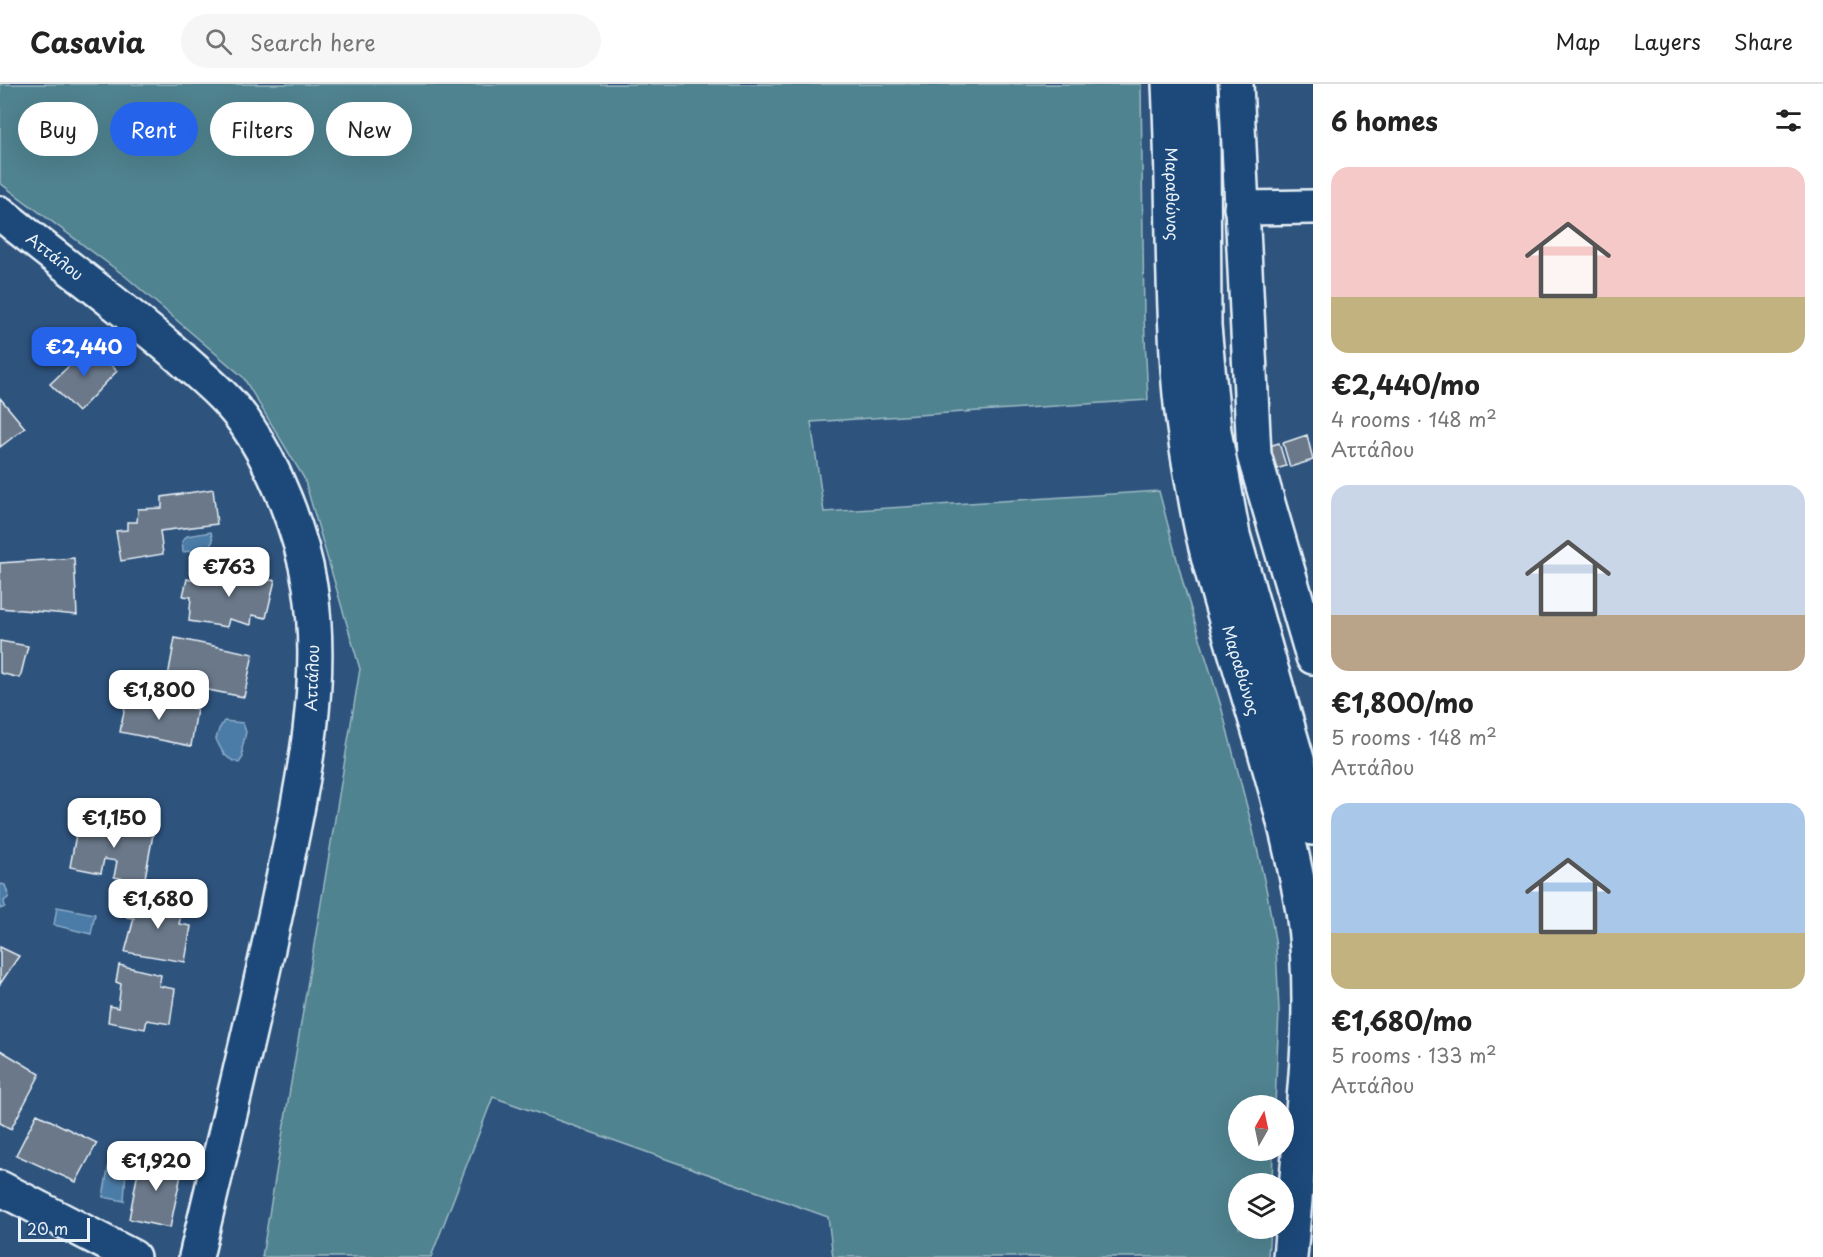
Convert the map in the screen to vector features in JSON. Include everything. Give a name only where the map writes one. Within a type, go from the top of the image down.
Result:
[{"type":"street","name":"Μαραθώνος","points":[[1169,84],[1176,326],[1179,384],[1188,456],[1204,547],[1274,778],[1299,890],[1307,942],[1308,1051],[1290,1257]]},
{"type":"street","name":"Μαραθώνος","points":[[1200,84],[1203,137],[1204,326],[1214,431],[1233,535],[1299,766],[1313,828]]},
{"type":"street","points":[[1236,84],[1254,455],[1305,598],[1313,657]]},
{"type":"street","points":[[1241,208],[1313,207]]},
{"type":"street","name":"Αττάλου","points":[[0,213],[144,326],[211,385],[242,418],[257,442],[280,489],[297,537],[310,585],[315,651],[308,743],[269,946],[196,1257]]},
{"type":"street","points":[[0,1188],[133,1257]]},
{"type":"green space","points":[[0,84],[1141,84],[1144,317],[1148,400],[811,422],[824,512],[1159,491],[1185,590],[1221,706],[1252,826],[1276,946],[1279,1011],[1275,1095],[1228,1095],[1228,1161],[1273,1161],[1272,1173],[1228,1173],[1228,1239],[1269,1239],[1268,1257],[833,1257],[828,1217],[493,1097],[431,1257],[262,1257],[360,669],[304,478],[243,377],[125,276],[0,183]]},
{"type":"water","points":[[211,532],[213,541],[207,549],[183,552],[182,541],[187,536]]},
{"type":"water","points":[[224,721],[243,723],[246,732],[242,749],[243,757],[239,763],[225,754],[216,739]]},
{"type":"water","points":[[0,884],[5,885],[9,897],[4,901],[5,907],[0,909]]},
{"type":"water","points":[[57,907],[95,914],[91,934],[54,925]]},
{"type":"water","points":[[111,1152],[127,1155],[124,1201],[103,1197]]},
{"type":"building","points":[[91,345],[117,371],[78,412],[50,384]]},
{"type":"building","points":[[0,398],[25,428],[0,447]]},
{"type":"building","points":[[1307,435],[1313,460],[1290,467],[1283,443]]},
{"type":"building","points":[[1279,443],[1286,466],[1273,470],[1266,447]]},
{"type":"building","points":[[213,489],[217,524],[160,531],[163,554],[121,561],[116,531],[127,530],[127,522],[137,522],[138,509],[162,508],[162,497]]},
{"type":"building","points":[[74,558],[77,615],[0,608],[0,563]]},
{"type":"building","points":[[231,567],[249,570],[247,573],[260,575],[259,581],[275,580],[266,618],[252,615],[251,625],[229,619],[227,627],[189,621],[191,597],[183,596],[187,579],[205,583],[206,578],[213,580],[215,574],[229,576]]},
{"type":"building","points":[[175,638],[253,654],[244,697],[167,682]]},
{"type":"building","points":[[0,641],[28,646],[20,678],[0,673]]},
{"type":"building","points":[[127,696],[197,709],[191,746],[120,732]]},
{"type":"building","points":[[96,819],[154,829],[144,883],[114,877],[117,861],[104,859],[101,873],[70,867],[77,829],[93,832]]},
{"type":"building","points":[[132,896],[183,906],[179,924],[191,926],[185,962],[125,952],[134,918],[127,917]]},
{"type":"building","points":[[0,947],[19,956],[0,984]]},
{"type":"building","points":[[119,965],[161,975],[159,986],[175,989],[170,1024],[147,1020],[145,1029],[108,1022],[110,1006],[118,1008],[121,984],[116,982]]},
{"type":"building","points":[[0,1050],[40,1074],[11,1129],[0,1123]]},
{"type":"building","points":[[37,1114],[97,1143],[76,1182],[16,1155]]},
{"type":"building","points":[[141,1156],[183,1165],[170,1228],[129,1219]]}]
